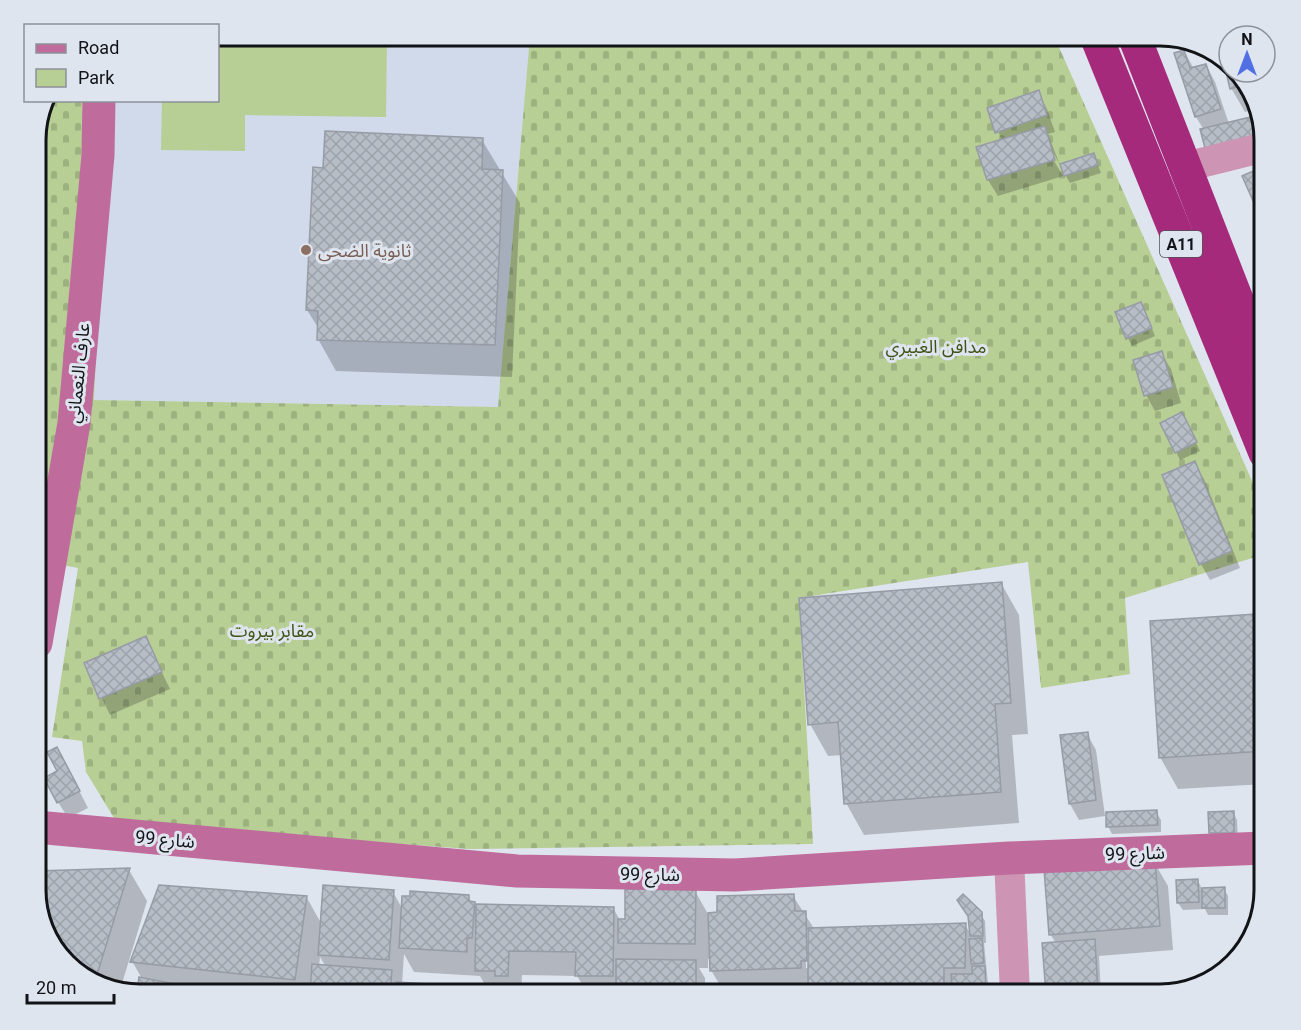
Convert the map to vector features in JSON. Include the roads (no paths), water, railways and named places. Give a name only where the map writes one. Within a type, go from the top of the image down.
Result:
[{"type":"highway","name":"A11","points":[[1100,46],[1254,426]]},
{"type":"highway","name":"A11","points":[[1138,46],[1254,343]]},
{"type":"street","name":"عارف النعماني","points":[[47,579],[74,423],[98,155],[99,102]]},
{"type":"street","points":[[1185,167],[1254,150]]},
{"type":"street","name":"شارع 99","points":[[47,828],[517,871],[735,875],[1009,858],[1254,848]]},
{"type":"street","points":[[1009,858],[1015,984]]},
{"type":"place","name":"ثانوية الضحى","points":[[306,250]]},
{"type":"park label","name":"مدافن الغبيري","points":[[936,346]]},
{"type":"park label","name":"مقابر بيروت","points":[[272,630]]}]
